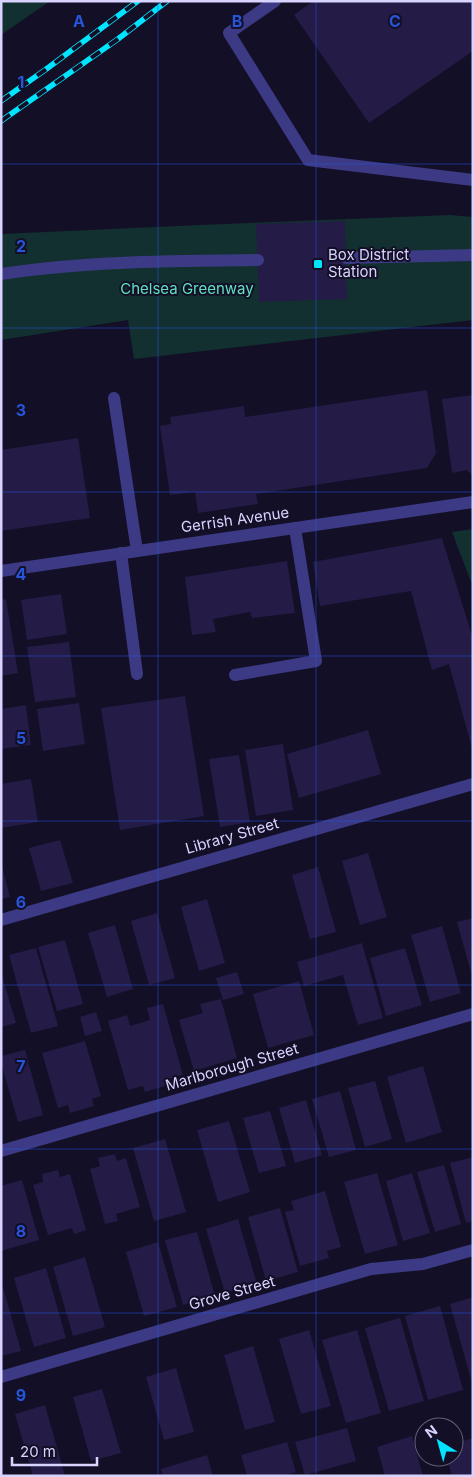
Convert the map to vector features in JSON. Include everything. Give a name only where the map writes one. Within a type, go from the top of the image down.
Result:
[{"type":"street","points":[[275,1],[229,33],[308,160],[473,180]]},
{"type":"street","points":[[346,258],[473,255]]},
{"type":"street","points":[[1,274],[119,262],[258,260]]},
{"type":"street","points":[[114,398],[137,551]]},
{"type":"street","name":"Gerrish Avenue","points":[[1,571],[473,502]]},
{"type":"street","points":[[235,676],[316,661],[295,528]]},
{"type":"street","points":[[121,553],[137,674]]},
{"type":"street","name":"Library Street","points":[[1,920],[473,784]]},
{"type":"street","name":"Marlborough Street","points":[[1,1150],[473,1014]]},
{"type":"street","name":"Grove Street","points":[[1,1377],[372,1270],[423,1264],[473,1250]]},
{"type":"green space","points":[[1,1],[50,1],[1,35]]},
{"type":"green space","name":"Chelsea Greenway","points":[[450,215],[473,217],[473,320],[134,359],[128,320],[1,340],[1,234]]},
{"type":"green space","points":[[473,529],[473,587],[452,532]]},
{"type":"building","points":[[313,1],[473,1],[473,51],[369,123],[294,15]]},
{"type":"building","points":[[345,221],[347,299],[259,302],[256,224]]},
{"type":"building","points":[[427,390],[436,453],[427,468],[256,494],[258,504],[198,513],[195,492],[170,495],[160,426],[171,424],[170,417],[244,406],[245,417]]},
{"type":"building","points":[[473,395],[473,476],[467,470],[452,473],[442,399]]},
{"type":"building","points":[[78,438],[90,518],[1,531],[1,450]]},
{"type":"building","points":[[442,538],[473,639],[473,752],[449,664],[432,670],[411,591],[320,606],[313,562]]},
{"type":"building","points":[[287,561],[295,613],[252,618],[250,612],[213,619],[216,632],[192,635],[185,577]]},
{"type":"building","points":[[61,594],[67,634],[27,640],[21,600]]},
{"type":"building","points":[[6,599],[18,673],[1,676],[1,600]]},
{"type":"building","points":[[69,642],[76,697],[35,702],[27,647]]},
{"type":"building","points":[[185,696],[204,816],[120,830],[101,708]]},
{"type":"building","points":[[79,703],[85,744],[43,751],[37,709]]},
{"type":"building","points":[[26,705],[31,745],[1,749],[1,709]]},
{"type":"building","points":[[368,730],[381,774],[299,798],[287,754]]},
{"type":"building","points":[[283,744],[293,810],[256,816],[245,750]]},
{"type":"building","points":[[239,755],[250,822],[220,827],[209,759]]},
{"type":"building","points":[[31,779],[38,822],[1,828],[1,784]]},
{"type":"building","points":[[60,840],[73,883],[41,891],[29,848]]},
{"type":"building","points":[[368,853],[387,917],[360,925],[342,861]]},
{"type":"building","points":[[1,867],[10,897],[1,899]]},
{"type":"building","points":[[318,867],[336,932],[310,939],[292,875]]},
{"type":"building","points":[[207,899],[225,963],[199,971],[181,907]]},
{"type":"building","points":[[157,913],[175,978],[149,985],[131,921]]},
{"type":"building","points":[[473,918],[473,976],[472,976],[457,922]]},
{"type":"building","points":[[115,925],[133,989],[107,997],[88,933]]},
{"type":"building","points":[[442,926],[461,993],[430,1002],[411,935]]},
{"type":"building","points":[[65,940],[83,1004],[57,1011],[38,947]]},
{"type":"building","points":[[362,943],[383,1018],[358,1025],[343,975],[304,986],[297,962]]},
{"type":"building","points":[[36,948],[58,1026],[31,1033],[9,955]]},
{"type":"building","points":[[405,948],[422,1005],[386,1016],[370,958]]},
{"type":"building","points":[[1,972],[16,1023],[1,1027]]},
{"type":"building","points":[[237,972],[244,994],[223,1000],[216,978]]},
{"type":"building","points":[[299,981],[314,1035],[268,1048],[253,994]]},
{"type":"building","points":[[221,999],[237,1058],[194,1071],[179,1020],[203,1013],[200,1004]]},
{"type":"building","points":[[163,1004],[183,1075],[169,1079],[171,1084],[145,1092],[143,1086],[128,1090],[108,1021],[127,1015],[130,1026],[150,1020],[147,1008]]},
{"type":"building","points":[[96,1012],[102,1031],[85,1036],[80,1017]]},
{"type":"building","points":[[85,1041],[101,1096],[92,1099],[94,1106],[70,1113],[68,1105],[58,1108],[42,1053]]},
{"type":"building","points":[[25,1050],[43,1115],[18,1122],[1,1063],[1,1056]]},
{"type":"building","points":[[423,1066],[442,1132],[406,1143],[387,1077]]},
{"type":"building","points":[[375,1081],[392,1139],[365,1147],[348,1088]]},
{"type":"building","points":[[340,1091],[356,1150],[329,1157],[312,1099]]},
{"type":"building","points":[[306,1100],[322,1155],[295,1163],[279,1108]]},
{"type":"building","points":[[270,1111],[286,1166],[259,1173],[243,1118]]},
{"type":"building","points":[[229,1121],[250,1192],[218,1202],[197,1130]]},
{"type":"building","points":[[165,1139],[186,1212],[154,1221],[133,1148]]},
{"type":"building","points":[[115,1154],[117,1161],[126,1158],[140,1207],[116,1214],[118,1221],[105,1224],[90,1169],[100,1166],[98,1158]]},
{"type":"building","points":[[473,1157],[473,1221],[466,1223],[450,1163]]},
{"type":"building","points":[[444,1165],[461,1224],[435,1232],[417,1172]]},
{"type":"building","points":[[58,1170],[60,1177],[70,1174],[86,1230],[74,1234],[72,1228],[48,1235],[33,1185],[43,1182],[42,1174]]},
{"type":"building","points":[[377,1173],[398,1245],[365,1254],[344,1182]]},
{"type":"building","points":[[412,1173],[430,1233],[403,1241],[386,1181]]},
{"type":"building","points":[[22,1180],[39,1240],[1,1251],[1,1186]]},
{"type":"building","points":[[325,1191],[341,1247],[327,1251],[329,1258],[300,1266],[285,1212],[294,1210],[291,1201]]},
{"type":"building","points":[[280,1208],[298,1272],[266,1281],[248,1217]]},
{"type":"building","points":[[238,1219],[257,1284],[225,1293],[206,1229]]},
{"type":"building","points":[[197,1232],[215,1296],[183,1305],[165,1240]]},
{"type":"building","points":[[158,1242],[177,1307],[144,1316],[126,1252]]},
{"type":"building","points":[[85,1257],[105,1327],[73,1336],[53,1267]]},
{"type":"building","points":[[46,1268],[66,1338],[34,1347],[14,1278]]},
{"type":"building","points":[[1,1287],[3,1287],[21,1351],[1,1356]]},
{"type":"building","points":[[473,1297],[473,1383],[472,1383],[450,1304]]},
{"type":"building","points":[[440,1306],[463,1390],[428,1400],[405,1316]]},
{"type":"building","points":[[400,1318],[424,1401],[389,1411],[365,1328]]},
{"type":"building","points":[[309,1330],[331,1406],[301,1414],[279,1339]]},
{"type":"building","points":[[357,1330],[381,1413],[346,1423],[322,1340]]},
{"type":"building","points":[[253,1346],[275,1422],[245,1430],[224,1355]]},
{"type":"building","points":[[176,1368],[194,1432],[164,1440],[146,1377]]},
{"type":"building","points":[[102,1389],[121,1453],[91,1461],[73,1397]]},
{"type":"building","points":[[45,1405],[65,1476],[33,1476],[15,1414]]},
{"type":"building","points":[[347,1428],[356,1461],[305,1475],[295,1442]]},
{"type":"building","points":[[412,1436],[414,1443],[414,1467],[421,1467],[423,1476],[385,1476],[377,1447]]},
{"type":"building","points":[[473,1438],[473,1476],[452,1476],[450,1467],[464,1467],[464,1441]]},
{"type":"building","points":[[287,1442],[296,1472],[283,1476],[247,1476],[241,1455]]},
{"type":"building","points":[[207,1455],[213,1476],[163,1476],[161,1469]]},
{"type":"railway","points":[[1,101],[138,1]]},
{"type":"railway","points":[[1,121],[118,39],[167,1]]},
{"type":"place","name":"Box District Station","points":[[318,264]]}]
